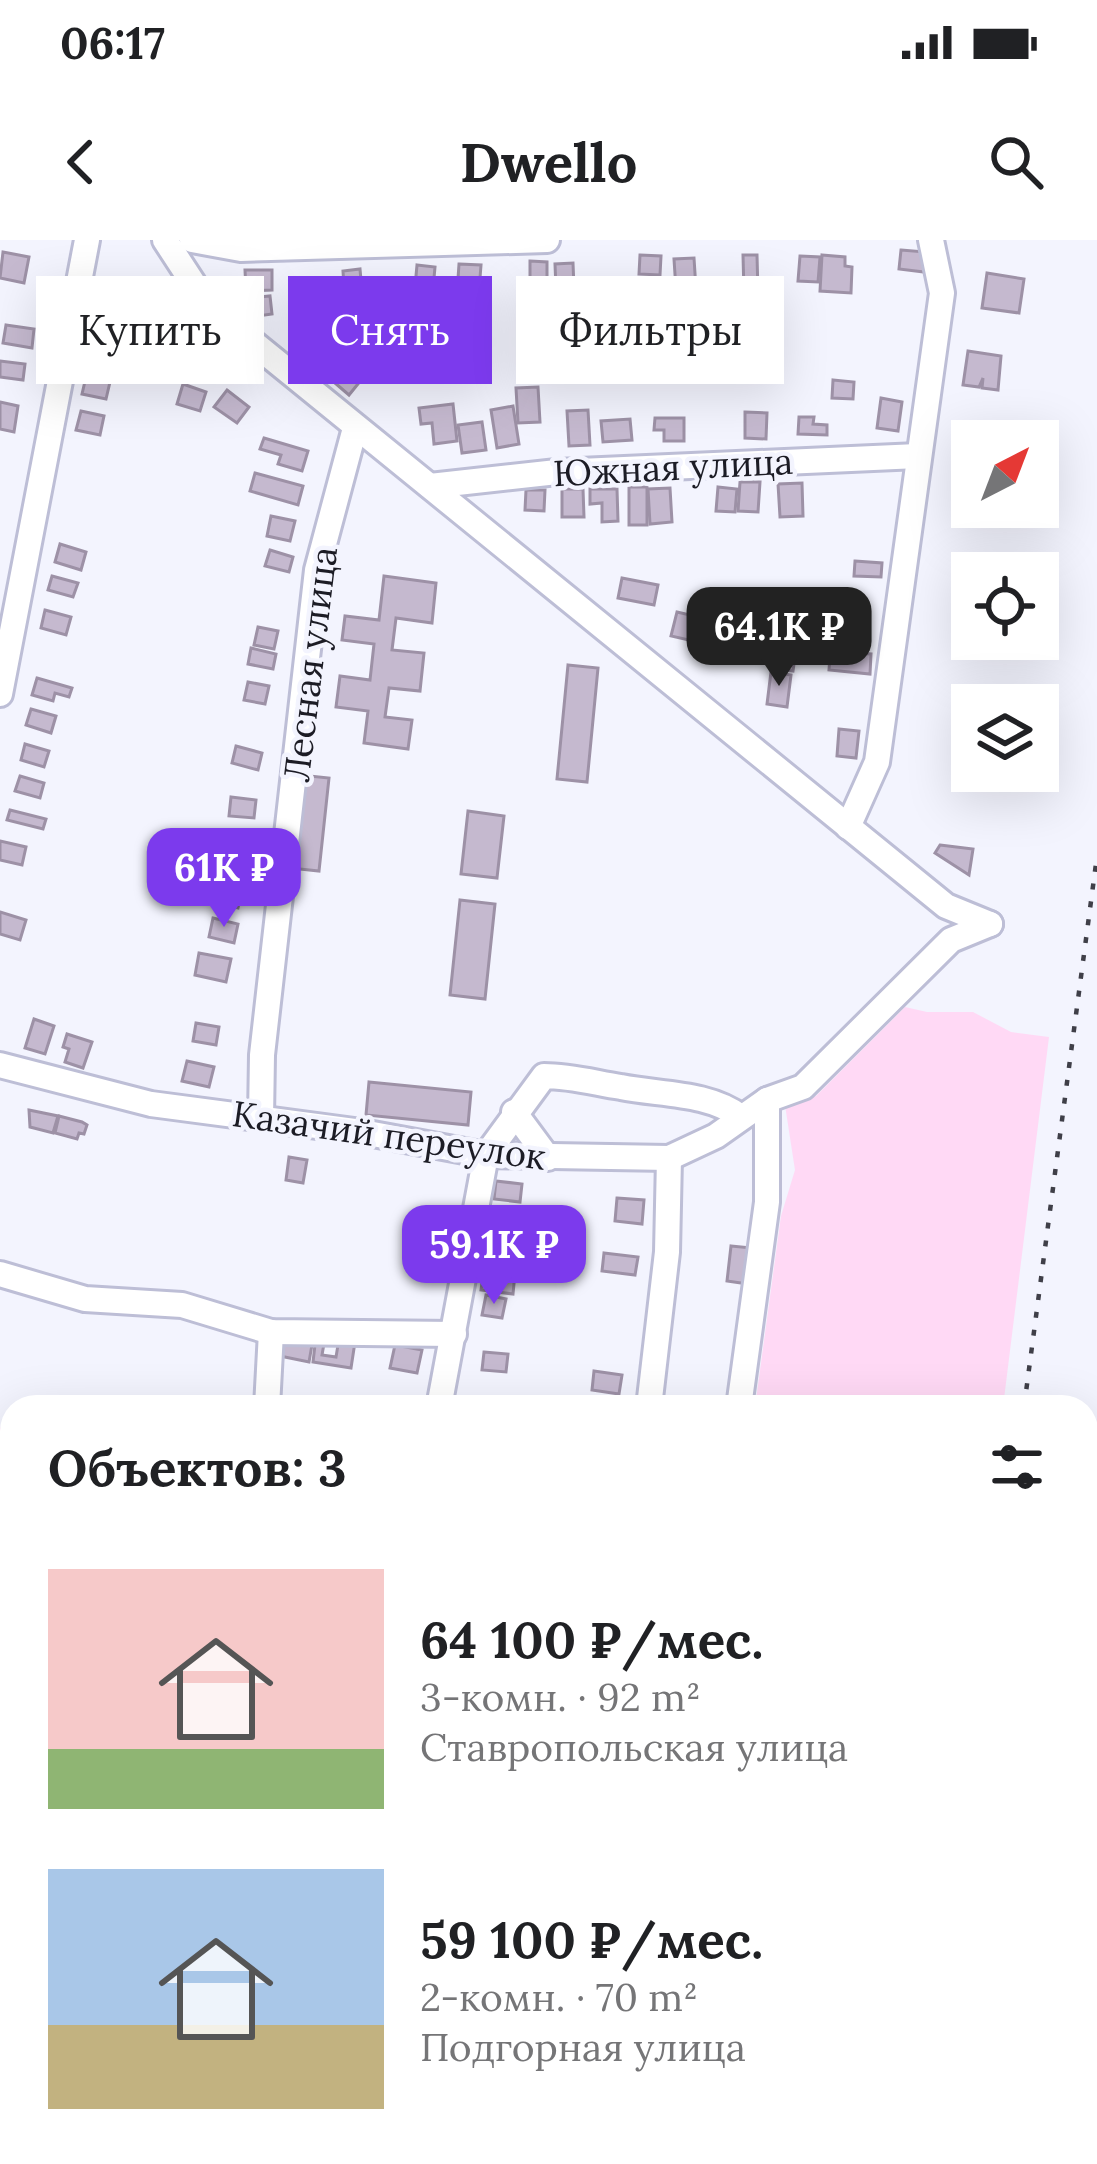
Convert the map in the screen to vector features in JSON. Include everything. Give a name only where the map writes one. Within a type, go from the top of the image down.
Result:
[{"type":"street","points":[[0,694],[87,240]]},
{"type":"street","points":[[165,240],[208,306],[848,827],[877,762],[942,293],[931,240]]},
{"type":"street","points":[[192,240],[241,249],[547,240]]},
{"type":"street","name":"Лесная улица","points":[[261,1118],[262,1055],[317,570],[355,428]]},
{"type":"street","name":"Южная улица","points":[[430,486],[557,472],[918,456]]},
{"type":"street","name":"Казачий переулок","points":[[0,1065],[151,1104],[486,1155],[669,1158],[716,1136],[767,1100],[802,1087],[951,940],[990,924],[946,906],[848,827]]},
{"type":"street","points":[[441,1395],[486,1155],[544,1076],[688,1097],[729,1108],[741,1117]]},
{"type":"street","points":[[741,1395],[767,1202],[767,1100]]},
{"type":"street","points":[[514,1112],[548,1158]]},
{"type":"street","points":[[650,1395],[667,1252],[669,1158]]},
{"type":"street","points":[[0,1274],[85,1299],[182,1305],[271,1332],[454,1334]]},
{"type":"street","points":[[268,1395],[271,1332]]},
{"type":"shaded area","points":[[905,1007],[973,1012],[1011,1032],[1049,1037],[1004,1395],[757,1395],[781,1216],[795,1170],[785,1105],[816,1096]]},
{"type":"building","points":[[901,250],[926,252],[924,272],[899,269]]},
{"type":"building","points":[[3,252],[29,257],[24,283],[0,278]]},
{"type":"building","points":[[640,255],[661,256],[660,275],[639,274]]},
{"type":"building","points":[[743,255],[757,255],[758,276],[744,276]]},
{"type":"building","points":[[822,255],[845,257],[845,266],[852,267],[851,293],[820,291]]},
{"type":"building","points":[[800,256],[820,257],[818,282],[798,281]]},
{"type":"building","points":[[694,258],[695,276],[675,276],[674,259]]},
{"type":"building","points":[[530,261],[547,262],[547,276],[530,276]]},
{"type":"building","points":[[573,263],[574,276],[555,276],[555,264]]},
{"type":"building","points":[[459,264],[481,265],[480,276],[458,276]]},
{"type":"building","points":[[417,265],[435,267],[434,276],[416,276]]},
{"type":"building","points":[[360,269],[361,276],[343,276],[343,271]]},
{"type":"building","points":[[245,270],[272,270],[272,290],[264,290],[264,276],[245,276]]},
{"type":"building","points":[[987,273],[1024,279],[1019,313],[982,308]]},
{"type":"building","points":[[270,296],[272,314],[264,315],[264,297]]},
{"type":"building","points":[[6,325],[34,329],[32,348],[3,343]]},
{"type":"building","points":[[968,351],[1001,356],[998,390],[982,388],[983,378],[979,387],[963,385]]},
{"type":"building","points":[[0,361],[25,364],[23,380],[0,377]]},
{"type":"building","points":[[833,380],[854,382],[853,399],[832,398]]},
{"type":"building","points":[[84,384],[110,384],[106,399],[82,394]]},
{"type":"building","points":[[183,384],[206,392],[200,411],[177,404]]},
{"type":"building","points":[[336,384],[358,384],[349,395]]},
{"type":"building","points":[[538,387],[540,422],[518,423],[516,388]]},
{"type":"building","points":[[227,390],[249,407],[237,423],[214,407]]},
{"type":"building","points":[[881,398],[902,402],[898,431],[877,428]]},
{"type":"building","points":[[0,402],[18,406],[14,432],[0,429]]},
{"type":"building","points":[[453,404],[457,441],[434,444],[432,423],[421,424],[419,408]]},
{"type":"building","points":[[513,406],[519,444],[497,448],[491,410]]},
{"type":"building","points":[[588,410],[590,445],[569,446],[567,411]]},
{"type":"building","points":[[81,411],[104,416],[100,435],[76,430]]},
{"type":"building","points":[[745,412],[767,413],[766,439],[745,438]]},
{"type":"building","points":[[799,417],[814,417],[813,424],[827,425],[827,435],[798,434]]},
{"type":"building","points":[[655,418],[684,418],[684,441],[664,441],[664,430],[654,430]]},
{"type":"building","points":[[630,419],[632,440],[603,442],[601,421]]},
{"type":"building","points":[[482,422],[486,450],[462,453],[458,425]]},
{"type":"building","points":[[264,438],[308,451],[302,471],[278,464],[281,455],[260,449]]},
{"type":"building","points":[[255,473],[303,486],[298,505],[250,491]]},
{"type":"building","points":[[740,482],[760,482],[758,512],[738,511]]},
{"type":"building","points":[[802,483],[803,516],[780,517],[778,484]]},
{"type":"building","points":[[629,487],[647,487],[647,525],[629,525]]},
{"type":"building","points":[[718,487],[737,489],[735,512],[716,511]]},
{"type":"building","points":[[670,488],[672,522],[650,524],[648,489]]},
{"type":"building","points":[[562,489],[583,489],[584,517],[562,517]]},
{"type":"building","points":[[590,489],[617,489],[618,521],[602,522],[602,503],[590,504]]},
{"type":"building","points":[[526,490],[545,490],[544,511],[525,510]]},
{"type":"building","points":[[271,516],[295,521],[290,541],[267,536]]},
{"type":"building","points":[[60,544],[86,552],[81,570],[55,562]]},
{"type":"building","points":[[270,550],[293,557],[289,572],[265,566]]},
{"type":"building","points":[[855,561],[882,563],[881,577],[854,576]]},
{"type":"building","points":[[52,576],[78,583],[73,597],[48,590]]},
{"type":"building","points":[[384,576],[436,583],[432,623],[396,618],[392,650],[424,653],[420,691],[389,688],[385,717],[412,720],[408,749],[364,743],[368,711],[336,707],[340,676],[370,680],[374,644],[342,640],[345,616],[379,620]]},
{"type":"building","points":[[622,578],[658,585],[654,605],[618,598]]},
{"type":"building","points":[[45,610],[71,617],[66,635],[41,628]]},
{"type":"building","points":[[677,612],[699,617],[693,641],[671,636]]},
{"type":"building","points":[[258,627],[278,631],[274,649],[254,645]]},
{"type":"building","points":[[780,639],[797,642],[793,671],[776,669]]},
{"type":"building","points":[[831,642],[854,643],[854,653],[871,654],[870,674],[829,670]]},
{"type":"building","points":[[251,648],[276,654],[273,669],[248,664]]},
{"type":"building","points":[[568,665],[598,668],[587,782],[557,779]]},
{"type":"building","points":[[771,672],[791,675],[787,707],[767,704]]},
{"type":"building","points":[[37,678],[72,688],[69,697],[55,693],[53,701],[32,695]]},
{"type":"building","points":[[248,682],[269,686],[265,704],[244,700]]},
{"type":"building","points":[[31,709],[56,716],[51,733],[26,725]]},
{"type":"building","points":[[839,729],[859,731],[856,758],[837,756]]},
{"type":"building","points":[[25,744],[49,751],[44,767],[21,760]]},
{"type":"building","points":[[236,746],[262,753],[258,770],[232,763]]},
{"type":"building","points":[[300,775],[329,778],[319,871],[290,868]]},
{"type":"building","points":[[20,776],[44,783],[40,798],[15,791]]},
{"type":"building","points":[[231,797],[256,800],[254,818],[229,816]]},
{"type":"building","points":[[10,810],[46,819],[43,829],[7,820]]},
{"type":"building","points":[[468,811],[504,816],[497,878],[461,874]]},
{"type":"building","points":[[0,841],[26,847],[22,865],[0,860]]},
{"type":"building","points":[[940,845],[973,849],[969,875],[935,853]]},
{"type":"building","points":[[210,848],[251,857],[244,888],[203,879]]},
{"type":"building","points":[[210,883],[242,890],[238,908],[206,900]]},
{"type":"building","points":[[460,900],[495,904],[485,999],[450,995]]},
{"type":"building","points":[[0,912],[26,920],[20,940],[0,934]]},
{"type":"building","points":[[213,918],[238,924],[234,943],[209,937]]},
{"type":"building","points":[[199,953],[231,959],[226,982],[195,975]]},
{"type":"building","points":[[34,1019],[54,1026],[45,1054],[25,1048]]},
{"type":"building","points":[[196,1023],[219,1027],[216,1045],[193,1041]]},
{"type":"building","points":[[67,1034],[92,1042],[83,1068],[65,1062]]},
{"type":"building","points":[[187,1061],[214,1067],[209,1087],[182,1081]]},
{"type":"building","points":[[369,1082],[471,1092],[468,1125],[366,1115]]},
{"type":"building","points":[[29,1110],[58,1116],[53,1133],[30,1127]]},
{"type":"building","points":[[59,1116],[87,1125],[84,1134],[79,1133],[77,1139],[55,1133]]},
{"type":"building","points":[[289,1157],[307,1160],[303,1183],[286,1180]]},
{"type":"building","points":[[496,1181],[522,1184],[520,1202],[494,1199]]},
{"type":"building","points":[[617,1198],[644,1200],[642,1224],[615,1221]]},
{"type":"building","points":[[494,1209],[549,1218],[544,1243],[490,1233]]},
{"type":"building","points":[[494,1238],[518,1243],[515,1260],[491,1256]]},
{"type":"building","points":[[731,1246],[752,1248],[748,1284],[727,1281]]},
{"type":"building","points":[[604,1253],[638,1257],[635,1275],[602,1271]]},
{"type":"building","points":[[484,1269],[515,1273],[513,1294],[481,1290]]},
{"type":"building","points":[[486,1295],[506,1299],[502,1318],[482,1315]]},
{"type":"building","points":[[294,1335],[313,1339],[309,1362],[280,1356],[282,1344],[293,1345]]},
{"type":"building","points":[[316,1336],[325,1338],[322,1355],[336,1357],[339,1339],[355,1342],[351,1368],[313,1362]]},
{"type":"building","points":[[395,1345],[422,1350],[417,1373],[390,1368]]},
{"type":"building","points":[[484,1352],[508,1354],[506,1372],[482,1370]]},
{"type":"building","points":[[594,1371],[622,1375],[619,1394],[592,1390]]},
{"type":"railway","points":[[1026,1395],[1097,856]]}]
